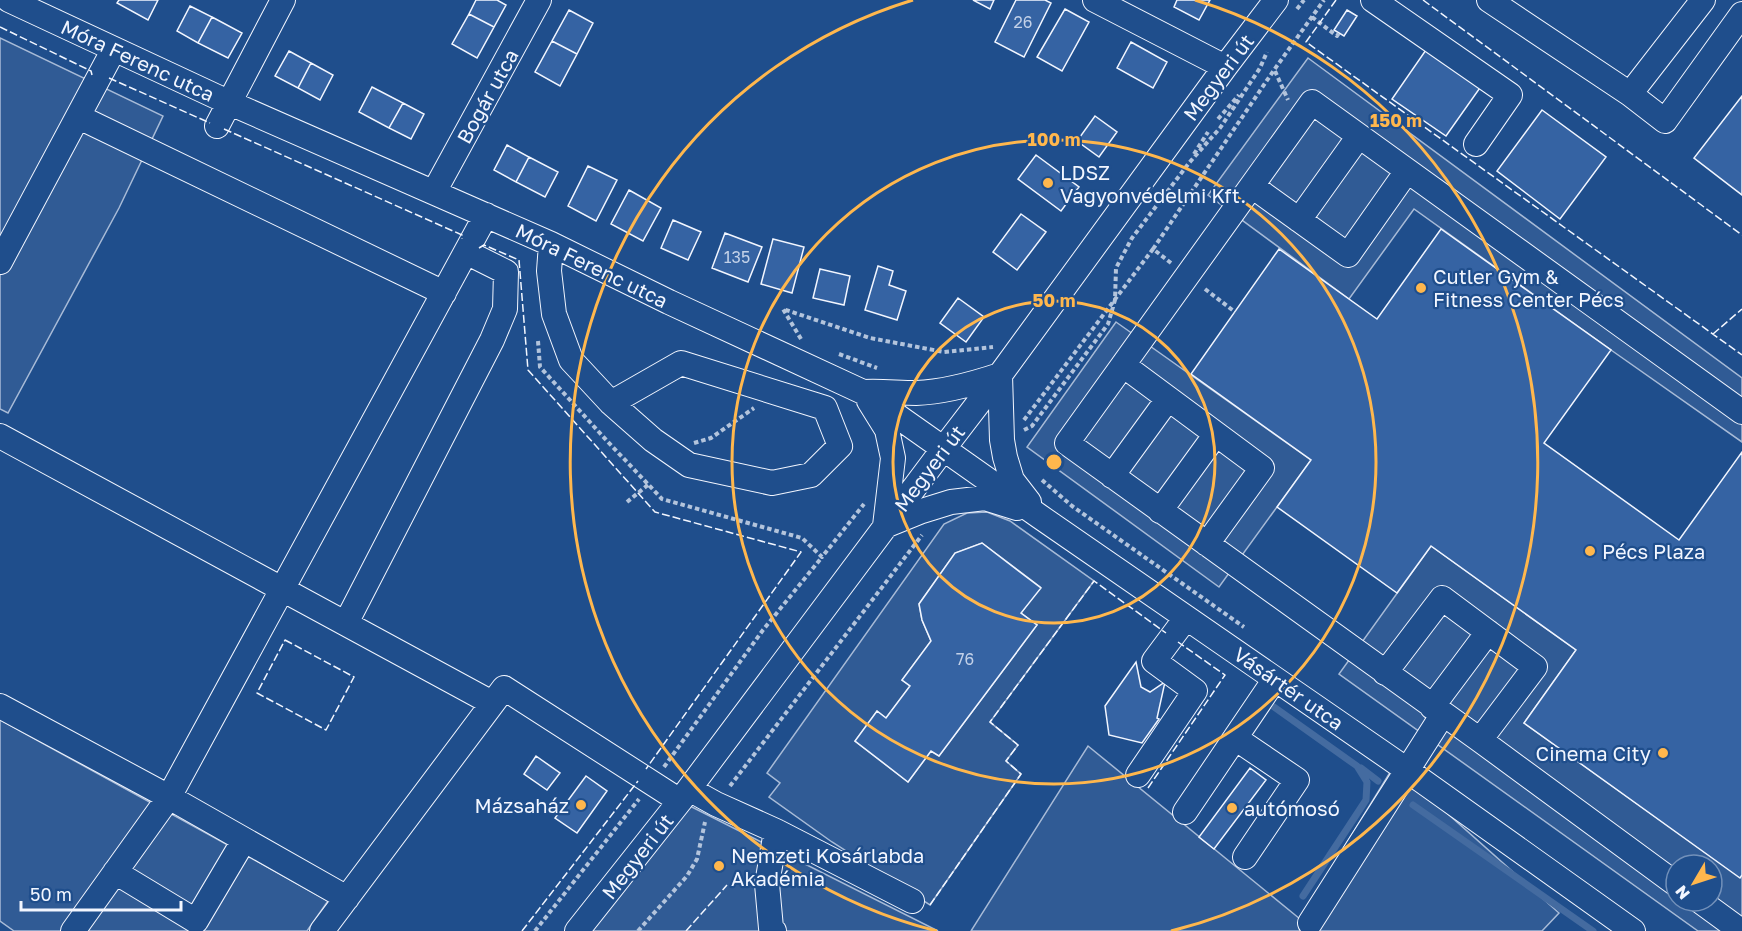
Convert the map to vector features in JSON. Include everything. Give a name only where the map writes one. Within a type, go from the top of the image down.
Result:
[{"type":"street","name":"Móra Ferenc utca","points":[[9,0],[52,9],[114,49],[230,103],[551,244],[669,302],[863,392],[944,448]]},
{"type":"street","name":"Móra Ferenc utca","points":[[230,103],[283,0]]},
{"type":"street","name":"Bogár utca","points":[[434,192],[539,0]]},
{"type":"street","points":[[1095,0],[1225,67]]},
{"type":"street","name":"Megyeri út","points":[[577,931],[685,795],[1000,375],[1276,0]]},
{"type":"street","points":[[1373,0],[1510,95],[1476,144]]},
{"type":"street","points":[[1489,0],[1629,94],[1665,121],[1742,14]]},
{"type":"street","points":[[1629,94],[1703,0]]},
{"type":"street","points":[[0,262],[114,49]]},
{"type":"street","points":[[1664,875],[1480,740],[1067,444],[1312,102],[1742,412]]},
{"type":"street","points":[[217,126],[230,103]]},
{"type":"street","points":[[79,117],[444,293]]},
{"type":"street","points":[[1299,220],[1359,136]]},
{"type":"street","points":[[1252,186],[1348,255],[1407,171]]},
{"type":"street","points":[[73,931],[169,797],[486,215]]},
{"type":"street","points":[[551,244],[549,271],[555,314],[572,360],[611,403],[653,441],[688,465],[772,483],[811,475],[840,446],[825,408],[681,363],[611,403]]},
{"type":"street","points":[[346,623],[492,340],[505,309],[506,272],[466,252]]},
{"type":"street","points":[[1123,365],[1262,468],[1207,544]]},
{"type":"street","points":[[863,392],[916,393],[946,390],[1000,375],[1012,480],[1039,516]]},
{"type":"street","points":[[863,392],[887,430],[893,458],[885,526],[951,502],[985,498],[1039,516]]},
{"type":"street","points":[[1112,476],[1168,399]]},
{"type":"street","points":[[1160,511],[1216,434]]},
{"type":"street","points":[[0,436],[492,703]]},
{"type":"street","name":"Vásártér utca","points":[[944,448],[1407,770],[1633,931]]},
{"type":"street","points":[[1385,673],[1442,598],[1535,667],[1480,740]]},
{"type":"street","points":[[1138,775],[1195,691],[1154,661],[1186,618]]},
{"type":"street","points":[[1310,923],[1407,770],[1437,711],[1488,632]]},
{"type":"street","points":[[1185,812],[1275,679]]},
{"type":"street","points":[[322,931],[504,688],[652,783],[716,804],[776,831],[912,902]]},
{"type":"street","points":[[0,706],[169,797],[347,898]]},
{"type":"street","points":[[1235,738],[1297,780],[1245,857]]},
{"type":"street","points":[[774,931],[771,928],[767,884],[776,831]]},
{"type":"street","points":[[116,872],[196,921],[244,840]]},
{"type":"street","points":[[1716,913],[1741,931]]},
{"type":"path","points":[[1006,439],[1153,249],[1324,0]]},
{"type":"path","points":[[1312,17],[1337,36],[1339,33]]},
{"type":"path","points":[[1006,439],[1032,426],[1108,324],[1115,300],[1116,268],[1132,238],[1189,163],[1220,128],[1247,86],[1213,124],[1189,163]]},
{"type":"path","points":[[1153,249],[1235,312]]},
{"type":"path","points":[[793,338],[803,342],[783,309],[870,338],[944,352],[993,347],[988,354]]},
{"type":"path","points":[[836,353],[876,368],[885,369]]},
{"type":"path","points":[[681,460],[688,444],[711,438],[778,394]]},
{"type":"path","points":[[1038,476],[1072,507],[1253,633]]},
{"type":"path","points":[[627,502],[649,484]]},
{"type":"path","points":[[638,931],[687,876],[697,859],[706,820],[716,804],[924,533]]},
{"type":"path","points":[[535,931],[652,783],[763,630],[822,557]]},
{"type":"shaded area","points":[[0,38],[163,116],[119,208],[8,413],[0,409]]},
{"type":"shaded area","points":[[1308,58],[1742,378],[1742,442],[1414,209],[1349,299],[1208,195]]},
{"type":"shaded area","points":[[1116,322],[1311,460],[1219,587],[1027,447]]},
{"type":"shaded area","points":[[987,512],[1010,521],[1094,581],[990,722],[1018,745],[1006,761],[1021,774],[930,905],[832,842],[769,797],[780,783],[767,773],[944,524],[967,513]],"holes":[[[982,543],[1040,587],[1021,613],[1037,625],[939,756],[931,751],[908,782],[855,741],[877,711],[886,718],[910,686],[902,680],[931,641],[922,620],[919,604],[955,553]]]},
{"type":"shaded area","points":[[1431,546],[1576,650],[1524,723],[1706,853],[1664,853],[1664,907],[1339,674]]},
{"type":"shaded area","points":[[0,720],[328,901],[307,931],[14,931],[0,921]]},
{"type":"shaded area","points":[[1088,746],[1300,919],[1394,766],[1559,913],[1542,931],[971,931]]},
{"type":"shaded area","name":"Nemzeti Kosárlabda Akadémia","points":[[680,801],[938,931],[577,931]]},
{"type":"shaded area","points":[[1724,866],[1740,877],[1742,875],[1742,931],[1698,931],[1673,913],[1724,913]]},
{"type":"building","points":[[119,0],[158,0],[148,20],[117,3]]},
{"type":"building","points":[[476,0],[497,0],[506,5],[494,27],[469,14]]},
{"type":"building","points":[[973,0],[994,0],[990,9]]},
{"type":"building","points":[[1016,0],[1045,0],[1051,3],[1024,57],[995,42]]},
{"type":"building","points":[[1177,0],[1210,0],[1199,20],[1174,7]]},
{"type":"building","points":[[190,6],[212,17],[198,43],[177,31]]},
{"type":"building","points":[[1065,9],[1089,22],[1062,71],[1037,57]]},
{"type":"building","points":[[569,10],[593,23],[577,54],[552,41]]},
{"type":"building","points":[[1347,10],[1357,16],[1344,36],[1334,30]]},
{"type":"building","points":[[469,14],[494,27],[477,58],[452,44]]},
{"type":"building","points":[[212,17],[242,33],[228,58],[198,43]]},
{"type":"building","points":[[552,41],[577,54],[560,86],[535,72]]},
{"type":"building","points":[[1131,42],[1167,62],[1153,88],[1117,68]]},
{"type":"building","points":[[1428,47],[1482,85],[1446,136],[1392,99]]},
{"type":"building","points":[[289,51],[311,63],[298,88],[275,76]]},
{"type":"building","points":[[311,63],[333,75],[320,100],[298,88]]},
{"type":"building","points":[[372,87],[403,103],[389,128],[359,112]]},
{"type":"building","points":[[1742,96],[1742,195],[1694,158]]},
{"type":"building","points":[[403,103],[424,114],[411,139],[389,128]]},
{"type":"building","points":[[1542,110],[1606,157],[1560,219],[1497,171]]},
{"type":"building","points":[[1095,116],[1117,132],[1099,157],[1077,141]]},
{"type":"building","points":[[507,145],[529,157],[516,182],[494,170]]},
{"type":"building","name":"LDSZ Vagyonvédelmi Kft.","points":[[1036,155],[1079,187],[1061,211],[1018,179]]},
{"type":"building","points":[[529,157],[558,172],[545,197],[516,182]]},
{"type":"building","points":[[588,166],[617,180],[596,221],[568,206]]},
{"type":"building","points":[[629,190],[661,208],[643,241],[611,224]]},
{"type":"building","points":[[1021,214],[1046,232],[1017,270],[993,252]]},
{"type":"building","points":[[673,220],[701,232],[688,260],[661,248]]},
{"type":"building","name":"Pécs Plaza","points":[[1441,229],[1611,350],[1544,443],[1679,540],[1742,452],[1742,875],[1740,878],[1724,867],[1724,853],[1705,853],[1524,723],[1576,650],[1431,546],[1397,593],[1277,507],[1311,460],[1191,374],[1279,249],[1377,319]]},
{"type":"building","points":[[725,233],[762,247],[748,282],[712,268]]},
{"type":"building","points":[[773,239],[804,247],[792,293],[761,284]]},
{"type":"building","points":[[878,266],[893,271],[889,285],[906,291],[897,320],[865,310]]},
{"type":"building","points":[[820,269],[850,276],[844,305],[813,298]]},
{"type":"building","points":[[958,298],[984,317],[966,342],[940,323]]},
{"type":"building","points":[[982,543],[1041,588],[1021,613],[1037,625],[939,756],[931,751],[908,782],[855,741],[877,711],[886,718],[910,686],[902,680],[931,641],[922,620],[919,604],[955,553]]},
{"type":"building","points":[[1136,662],[1141,687],[1150,692],[1165,682],[1157,718],[1159,719],[1142,743],[1109,735],[1105,706]]},
{"type":"building","points":[[536,756],[560,773],[547,790],[524,774]]},
{"type":"building","name":"autómosó","points":[[1250,768],[1266,780],[1214,849],[1199,837]]},
{"type":"building","name":"Mázsaház","points":[[586,776],[607,791],[577,833],[555,818]]},
{"type":"waterway","points":[[1274,707],[1357,766],[1367,782],[1366,800],[1303,896]]},
{"type":"waterway","points":[[1361,768],[1378,781]]},
{"type":"waterway","points":[[1413,805],[1593,931]]},
{"type":"fence","points":[[1336,0],[1306,42],[1742,355]]},
{"type":"fence","points":[[1423,0],[1742,235]]},
{"type":"fence","points":[[0,27],[91,71],[92,75]]},
{"type":"fence","points":[[109,78],[210,123]]},
{"type":"fence","points":[[224,129],[462,235],[462,239]]},
{"type":"fence","points":[[479,248],[484,245],[519,260],[528,370],[655,512],[801,552],[646,769]]},
{"type":"fence","points":[[1713,334],[1742,309]]},
{"type":"fence","points":[[930,905],[1021,774],[1006,761],[1018,745],[990,722],[1094,581],[1166,633]]},
{"type":"fence","points":[[285,640],[354,677],[326,730],[257,693],[285,640]]},
{"type":"fence","points":[[1148,788],[1225,675],[1178,642]]},
{"type":"fence","points":[[522,931],[638,781]]},
{"type":"fence","points":[[686,931],[727,885]]},
{"type":"place","name":"LDSZ Vagyonvédelmi Kft.","points":[[1048,183]]},
{"type":"place","name":"Cutler Gym & Fitness Center Pécs","points":[[1421,288]]},
{"type":"place","name":"Pécs Plaza","points":[[1590,551]]},
{"type":"place","name":"Cinema City","points":[[1663,753]]},
{"type":"place","name":"Mázsaház","points":[[581,805]]},
{"type":"place","name":"autómosó","points":[[1232,808]]},
{"type":"place","name":"Nemzeti Kosárlabda Akadémia","points":[[719,866]]}]
